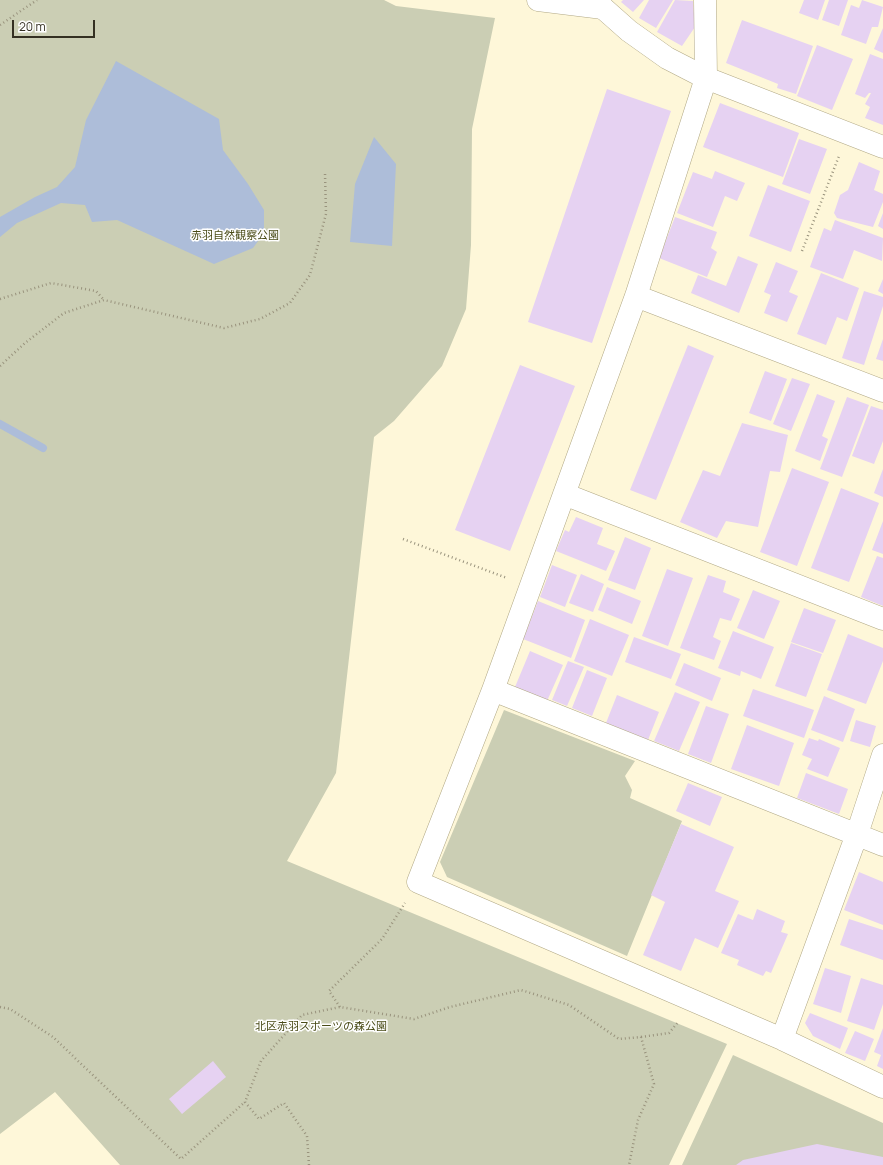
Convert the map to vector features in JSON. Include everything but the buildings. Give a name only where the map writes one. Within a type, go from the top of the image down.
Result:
[{"type":"street","points":[[538,0],[599,4],[629,31],[667,58],[706,78],[883,147]]},
{"type":"street","points":[[705,0],[706,78],[636,296],[493,690],[418,882],[782,1039],[883,1087]]},
{"type":"street","points":[[636,296],[883,391]]},
{"type":"street","points":[[564,494],[883,619]]},
{"type":"street","points":[[493,690],[883,845]]},
{"type":"street","points":[[782,1039],[883,755]]},
{"type":"path","points":[[0,25],[37,0]]},
{"type":"path","points":[[802,251],[834,166]]},
{"type":"path","points":[[0,366],[25,343],[64,313],[104,300],[224,328],[260,319],[290,303],[310,275],[326,214],[325,173]]},
{"type":"path","points":[[0,299],[51,283],[96,291],[104,300]]},
{"type":"path","points":[[403,539],[508,578]]},
{"type":"path","points":[[340,1007],[330,990],[382,939],[418,882]]},
{"type":"path","points":[[0,1007],[10,1009],[54,1037],[181,1159],[245,1102],[261,1060],[302,1015],[340,1007],[414,1019],[521,990],[569,1005],[619,1039],[668,1033],[696,1002]]},
{"type":"path","points":[[629,1165],[638,1120],[654,1084],[641,1037]]},
{"type":"path","points":[[245,1102],[259,1120],[284,1103],[307,1136],[308,1165]]},
{"type":"green space","name":"赤羽自然観察公園","points":[[0,0],[384,0],[396,6],[495,18],[472,129],[471,245],[466,309],[442,366],[394,421],[374,437],[336,773],[287,861],[727,1044],[669,1165],[120,1165],[55,1092],[0,1134]]},
{"type":"green space","points":[[504,710],[635,761],[625,776],[632,790],[630,798],[682,821],[627,956],[447,877],[440,862]]},
{"type":"green space","points":[[733,1055],[883,1123],[883,1165],[682,1165]]},
{"type":"water","points":[[116,61],[219,119],[223,150],[248,184],[264,210],[264,233],[253,248],[214,264],[117,220],[92,222],[85,205],[61,203],[17,223],[0,237],[0,217],[35,197],[57,187],[75,167],[86,120]]},
{"type":"water","points":[[374,137],[396,164],[392,246],[350,242],[355,184]]},
{"type":"waterway","points":[[0,424],[43,448]]},
{"type":"park label","name":"北区赤羽スポーツの森公園","points":[[321,1027]]}]
